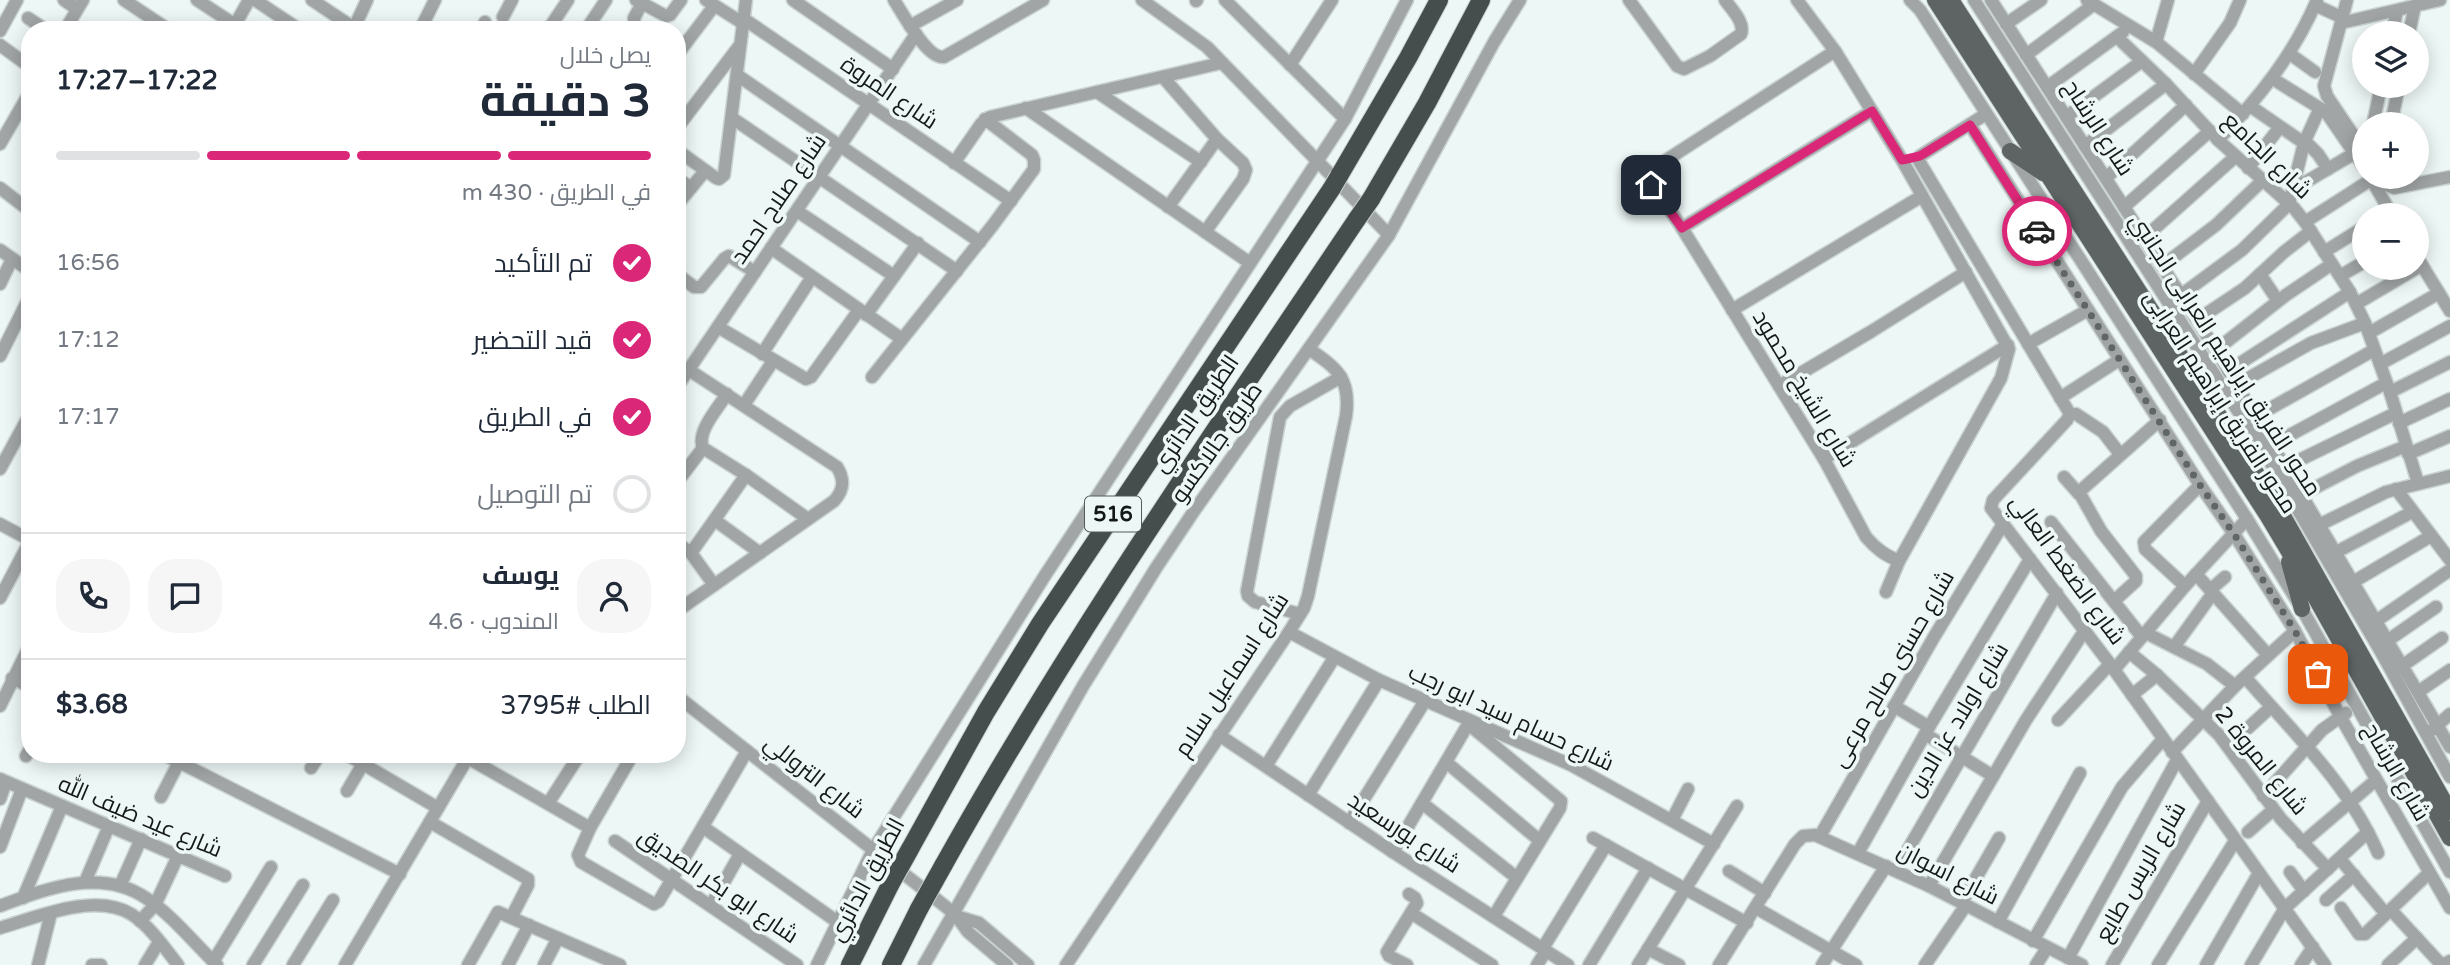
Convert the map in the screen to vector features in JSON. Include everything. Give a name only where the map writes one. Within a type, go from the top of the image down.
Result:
[{"type":"highway","name":"الطريق الدائري","points":[[850,965],[891,883],[979,724],[1040,624],[1336,182],[1408,58],[1438,0]]},
{"type":"highway","name":"الطريق الدائري","points":[[891,965],[919,909],[1003,760],[1099,605],[1371,199],[1427,103],[1481,0]]},
{"type":"main road","name":"محور الفريق إبراهيم العرابى","points":[[1935,0],[2283,543],[2450,838]]},
{"type":"main road","name":"محور الفريق إبراهيم العرابى","points":[[1953,1],[2278,507],[2450,813]]},
{"type":"main road","points":[[2010,151],[2048,176]]},
{"type":"main road","points":[[2283,543],[2302,609]]},
{"type":"street","points":[[0,31],[18,0]]},
{"type":"street","points":[[64,0],[80,5],[70,21]]},
{"type":"street","points":[[124,0],[156,21]]},
{"type":"street","points":[[197,0],[227,21]]},
{"type":"street","points":[[240,21],[249,0]]},
{"type":"street","points":[[255,0],[286,21]]},
{"type":"street","points":[[312,0],[346,21]]},
{"type":"street","points":[[360,21],[367,0]]},
{"type":"street","points":[[424,21],[435,0]]},
{"type":"street","points":[[503,17],[512,0]]},
{"type":"street","points":[[554,21],[568,0]]},
{"type":"street","points":[[591,0],[604,4],[592,21]]},
{"type":"street","points":[[634,21],[639,2],[668,16],[681,0]]},
{"type":"street","points":[[686,156],[719,179],[724,175],[746,0]]},
{"type":"street","points":[[793,0],[811,5],[893,69]]},
{"type":"street","points":[[894,0],[913,30],[933,54],[939,57],[944,57],[1044,0]]},
{"type":"street","points":[[913,30],[957,0]]},
{"type":"street","points":[[1142,0],[1195,36],[1389,235]]},
{"type":"street","points":[[1225,0],[1345,119]]},
{"type":"street","points":[[1290,65],[1332,0]]},
{"type":"street","points":[[817,965],[873,850],[1044,578],[1345,119],[1407,0]]},
{"type":"street","name":"طريق جالاكسو","points":[[925,965],[957,916],[1010,812],[1119,627],[1194,511],[1389,235],[1494,42],[1520,0]]},
{"type":"street","points":[[1629,0],[1681,69],[1710,56],[1741,34],[1741,23],[1725,0]]},
{"type":"street","points":[[1797,0],[1835,51],[1902,160],[2008,345],[2008,358],[2001,378],[1899,561],[1885,592]]},
{"type":"street","points":[[1910,0],[1920,10],[2247,519],[2302,609],[2450,872]]},
{"type":"street","name":"محور الفريق إبراهيم العرابى الجانبي","points":[[1974,0],[2267,447],[2331,555],[2450,777]]},
{"type":"street","name":"شارع الرشاح","points":[[1991,0],[2216,350],[2255,417],[2267,447],[2285,467],[2319,524],[2331,555],[2353,582],[2450,747]]},
{"type":"street","points":[[2007,24],[2041,0]]},
{"type":"street","points":[[2156,42],[2168,0]]},
{"type":"street","points":[[2194,74],[2230,23],[2240,0]]},
{"type":"street","points":[[2347,0],[2324,86],[2352,139]]},
{"type":"street","points":[[2124,207],[2246,110],[2290,54],[2316,2],[2342,21],[2440,0]]},
{"type":"street","points":[[686,41],[710,3]]},
{"type":"street","name":"شارع المروة","points":[[710,3],[744,22],[869,104],[1011,201]]},
{"type":"street","points":[[2026,55],[2090,3],[2156,42],[2194,74],[2246,110],[2305,142],[2318,154],[2328,169]]},
{"type":"street","points":[[2412,21],[2415,6]]},
{"type":"street","points":[[2395,21],[2397,11]]},
{"type":"street","points":[[28,18],[32,21]]},
{"type":"street","points":[[2047,87],[2130,26]]},
{"type":"street","name":"شارع صلاح احمد","points":[[686,374],[893,69],[913,30]]},
{"type":"street","name":"شارع الجامع","points":[[2117,37],[2235,157],[2289,204],[2308,227],[2353,298],[2367,328],[2418,483]]},
{"type":"street","points":[[686,116],[741,44]]},
{"type":"street","points":[[0,45],[21,60]]},
{"type":"street","name":"شارع الشيخ محمود","points":[[1835,51],[1653,170],[1650,182],[1682,228],[1824,459],[1866,537],[1881,552],[1899,561]]},
{"type":"street","points":[[2290,54],[2315,72]]},
{"type":"street","points":[[2066,117],[2142,61]]},
{"type":"street","points":[[954,163],[985,119],[1221,63]]},
{"type":"street","points":[[737,75],[980,242]]},
{"type":"street","points":[[1163,77],[1217,139],[1243,163],[1246,170],[1243,179],[1205,232]]},
{"type":"street","points":[[2273,79],[2323,110],[2352,144]]},
{"type":"street","points":[[2085,146],[2166,85]]},
{"type":"street","points":[[1097,92],[1201,162]]},
{"type":"street","points":[[2105,178],[2186,106]]},
{"type":"street","points":[[0,144],[21,108]]},
{"type":"street","points":[[1026,108],[1251,263]]},
{"type":"street","points":[[2181,295],[2242,250],[2289,204],[2305,142],[2323,110]]},
{"type":"street","points":[[1682,228],[1872,111]]},
{"type":"street","points":[[1902,160],[1920,156],[1986,114]]},
{"type":"street","points":[[732,118],[957,271]]},
{"type":"street","points":[[872,377],[1032,173],[1032,155],[985,119]]},
{"type":"street","name":"شارع الرشاح","points":[[1970,125],[2295,631],[2340,716],[2450,908]]},
{"type":"street","points":[[2248,168],[2280,127]]},
{"type":"street","points":[[1168,206],[1217,139]]},
{"type":"street","points":[[1920,156],[1919,163],[2060,398],[2119,360]]},
{"type":"street","points":[[2304,183],[2352,156]]},
{"type":"street","points":[[2144,238],[2235,157]]},
{"type":"street","points":[[686,194],[705,170]]},
{"type":"street","points":[[2429,181],[2450,177]]},
{"type":"street","points":[[2162,266],[2216,225],[2262,181]]},
{"type":"street","points":[[686,184],[691,188]]},
{"type":"street","points":[[0,188],[21,204]]},
{"type":"street","points":[[2197,320],[2245,288],[2308,227],[2355,189]]},
{"type":"street","points":[[1732,310],[1922,196]]},
{"type":"street","points":[[797,211],[894,276]]},
{"type":"street","points":[[2324,252],[2352,234]]},
{"type":"street","points":[[718,327],[801,378],[811,377],[918,243]]},
{"type":"street","points":[[772,248],[902,339]]},
{"type":"street","points":[[0,250],[21,265]]},
{"type":"street","points":[[686,281],[694,287],[701,287],[729,256],[755,272]]},
{"type":"street","points":[[0,284],[12,259]]},
{"type":"street","points":[[2216,350],[2278,301],[2332,264]]},
{"type":"street","points":[[2340,276],[2352,269]]},
{"type":"street","points":[[1779,386],[1966,272]]},
{"type":"street","points":[[2260,274],[2278,301]]},
{"type":"street","points":[[744,405],[812,277]]},
{"type":"street","points":[[2429,277],[2450,311]]},
{"type":"street","points":[[2228,370],[2385,280]]},
{"type":"street","points":[[2236,384],[2311,343],[2367,328],[2439,293]]},
{"type":"street","points":[[2028,344],[2088,310]]},
{"type":"street","points":[[0,356],[21,314]]},
{"type":"street","points":[[2380,364],[2450,326]]},
{"type":"street","points":[[1824,459],[2008,345]]},
{"type":"street","points":[[1300,614],[1255,602],[1248,596],[1247,591],[1280,417],[1290,406],[1341,377],[1332,365],[1309,349]]},
{"type":"street","points":[[2255,417],[2374,350]]},
{"type":"street","points":[[2267,447],[2388,388],[2450,362]]},
{"type":"street","points":[[686,605],[834,501],[843,485],[842,475],[837,467],[689,370]]},
{"type":"street","name":"شارع اسماعيل سلام","points":[[1066,965],[1300,614],[1308,596],[1346,416],[1348,396],[1341,377]]},
{"type":"street","points":[[727,394],[701,436],[704,448],[808,519]]},
{"type":"street","name":"شارع الضغط العالي","points":[[2060,398],[2068,411],[2067,420],[1991,502],[1991,508],[2085,630],[2325,965]]},
{"type":"street","points":[[2285,467],[2397,418],[2450,399]]},
{"type":"street","points":[[2076,414],[2103,432],[2120,454]]},
{"type":"street","points":[[2079,494],[2160,420]]},
{"type":"street","points":[[0,469],[21,430]]},
{"type":"street","points":[[2301,495],[2357,466],[2450,436]]},
{"type":"street","points":[[686,471],[704,448]]},
{"type":"street","points":[[691,552],[716,521],[746,475]]},
{"type":"street","points":[[2064,477],[2079,494],[2101,531],[2136,576],[2136,581],[2113,601]]},
{"type":"street","points":[[2319,524],[2396,489],[2449,477]]},
{"type":"street","points":[[2185,586],[2145,549],[2144,542],[2200,485]]},
{"type":"street","points":[[2396,489],[2450,560]]},
{"type":"street","points":[[2331,555],[2412,512]]},
{"type":"street","points":[[2057,720],[2129,652],[2247,519]]},
{"type":"street","points":[[716,521],[760,553]]},
{"type":"street","points":[[2052,522],[2113,601],[2144,635],[2174,647],[2240,681],[2272,708],[2307,747],[2349,802],[2378,853]]},
{"type":"street","points":[[0,524],[21,536]]},
{"type":"street","name":"شارع حسنى صالح مرعى","points":[[1821,836],[1894,706],[2003,524]]},
{"type":"street","points":[[2353,582],[2431,536]]},
{"type":"street","points":[[686,549],[714,585]]},
{"type":"street","points":[[1858,853],[1927,730],[2030,559]]},
{"type":"street","points":[[0,598],[21,569]]},
{"type":"street","points":[[2376,621],[2450,570]]},
{"type":"street","points":[[2196,574],[2268,654]]},
{"type":"street","points":[[2174,647],[2211,591],[2225,577]]},
{"type":"street","name":"شارع اولاد عز الدين","points":[[1822,965],[1891,868],[1962,755],[2057,593]]},
{"type":"street","points":[[2387,641],[2436,607]]},
{"type":"street","points":[[1929,886],[1993,776],[2085,630]]},
{"type":"street","points":[[2068,958],[2175,756],[2240,681],[2295,631]]},
{"type":"street","name":"شارع حسام سيد ابو رجب","points":[[1289,632],[1379,680],[1571,765],[1714,844]]},
{"type":"street","points":[[2402,666],[2442,638]]},
{"type":"street","name":"شارع المروة 2","points":[[2129,652],[2157,675],[2232,751],[2273,810],[2328,869]]},
{"type":"street","points":[[1266,766],[1334,658]]},
{"type":"street","points":[[0,706],[21,662]]},
{"type":"street","points":[[2418,692],[2450,670]]},
{"type":"street","points":[[2132,695],[2157,675]]},
{"type":"street","points":[[12,678],[21,682]]},
{"type":"street","points":[[1308,795],[1379,680]]},
{"type":"street","points":[[1349,822],[1425,701]]},
{"type":"street","name":"شارع التروللي","points":[[686,703],[957,916],[968,932],[1007,965]]},
{"type":"street","points":[[1894,706],[1993,776]]},
{"type":"street","points":[[2263,796],[2322,730],[2357,707]]},
{"type":"street","points":[[2248,728],[2272,708]]},
{"type":"street","points":[[2427,735],[2450,714]]},
{"type":"street","points":[[1393,852],[1469,722],[1561,801],[1560,807],[1494,916]]},
{"type":"street","name":"شارع بورسعيد","points":[[1219,735],[1568,965]]},
{"type":"street","points":[[2033,941],[2122,788],[2163,739]]},
{"type":"street","points":[[628,763],[578,851],[581,862],[654,904],[659,901],[747,751]]},
{"type":"street","points":[[1446,762],[1539,840]]},
{"type":"street","points":[[161,797],[178,763]]},
{"type":"street","points":[[180,763],[400,874]]},
{"type":"street","points":[[312,768],[315,763]]},
{"type":"street","points":[[345,965],[465,763]]},
{"type":"street","points":[[481,763],[590,828]]},
{"type":"street","points":[[549,802],[574,763]]},
{"type":"street","points":[[347,791],[363,764],[438,808]]},
{"type":"street","points":[[1998,922],[2080,774]]},
{"type":"street","points":[[2302,843],[2376,780]]},
{"type":"street","points":[[0,799],[3,781]]},
{"type":"street","name":"شارع عيد ضيف الله","points":[[3,781],[225,876]]},
{"type":"street","points":[[0,847],[22,789]]},
{"type":"street","points":[[1672,820],[1688,789]]},
{"type":"street","name":"شارع الريس طايع","points":[[2112,965],[2208,801]]},
{"type":"street","points":[[1422,803],[1517,877]]},
{"type":"street","points":[[23,898],[62,806]]},
{"type":"street","points":[[1638,965],[1737,806]]},
{"type":"street","points":[[2248,832],[2273,810]]},
{"type":"street","points":[[430,822],[528,880],[512,916]]},
{"type":"street","points":[[85,882],[109,826]]},
{"type":"street","points":[[703,827],[839,923]]},
{"type":"street","points":[[2251,965],[2285,908],[2368,832]]},
{"type":"street","points":[[1719,965],[1795,844],[1803,836],[1821,836]]},
{"type":"street","name":"شارع اسوان","points":[[1821,836],[1929,886],[2082,965]]},
{"type":"street","points":[[1593,838],[1747,923]]},
{"type":"street","points":[[1925,965],[1964,904],[1999,838]]},
{"type":"street","points":[[120,886],[141,839]]},
{"type":"street","name":"شارع ابو بكر الصديق","points":[[615,841],[797,965]]},
{"type":"street","points":[[2158,965],[2235,841]]},
{"type":"street","points":[[1537,965],[1606,845]]},
{"type":"street","points":[[711,905],[740,854]]},
{"type":"street","points":[[140,920],[155,905],[178,856]]},
{"type":"street","points":[[2340,859],[2388,912],[2441,964],[2450,961]]},
{"type":"street","points":[[0,906],[85,882],[120,886],[138,893],[155,905],[215,963],[271,867]]},
{"type":"street","points":[[1589,965],[1648,868]]},
{"type":"street","points":[[1729,871],[1765,893]]},
{"type":"street","points":[[2290,872],[2304,891]]},
{"type":"street","points":[[2206,965],[2259,873]]},
{"type":"street","points":[[2341,908],[2362,934],[2367,933],[2429,873]]},
{"type":"street","points":[[2326,900],[2354,875]]},
{"type":"street","points":[[253,965],[303,885]]},
{"type":"street","points":[[1407,965],[1389,956],[1387,952],[1417,903],[1409,894]]},
{"type":"street","points":[[293,965],[333,900]]},
{"type":"street","points":[[0,928],[51,913],[102,905],[122,909],[140,920],[178,965]]},
{"type":"street","points":[[1756,908],[1856,965]]},
{"type":"street","points":[[38,965],[51,913]]},
{"type":"street","points":[[468,965],[496,913],[512,916],[620,965]]},
{"type":"street","points":[[1411,913],[1490,964]]},
{"type":"street","name":"شارع التروللي","points":[[957,916],[979,923],[1028,965]]},
{"type":"street","points":[[509,965],[529,925]]},
{"type":"street","points":[[544,965],[558,938]]},
{"type":"street","points":[[2388,965],[2417,938]]},
{"type":"street","points":[[145,965],[159,942]]},
{"type":"street","points":[[2301,965],[2313,947]]},
{"type":"street","points":[[2036,965],[2048,948]]},
{"type":"street","points":[[1648,950],[1679,965]]},
{"type":"street","points":[[92,965],[101,965]]},
{"type":"way so far","points":[[2037,231],[2234,534],[2295,631],[2318,674]]},
{"type":"route","points":[[1651,185],[1682,228],[1872,111],[1902,160],[1920,156],[1970,125],[2037,231]]}]
